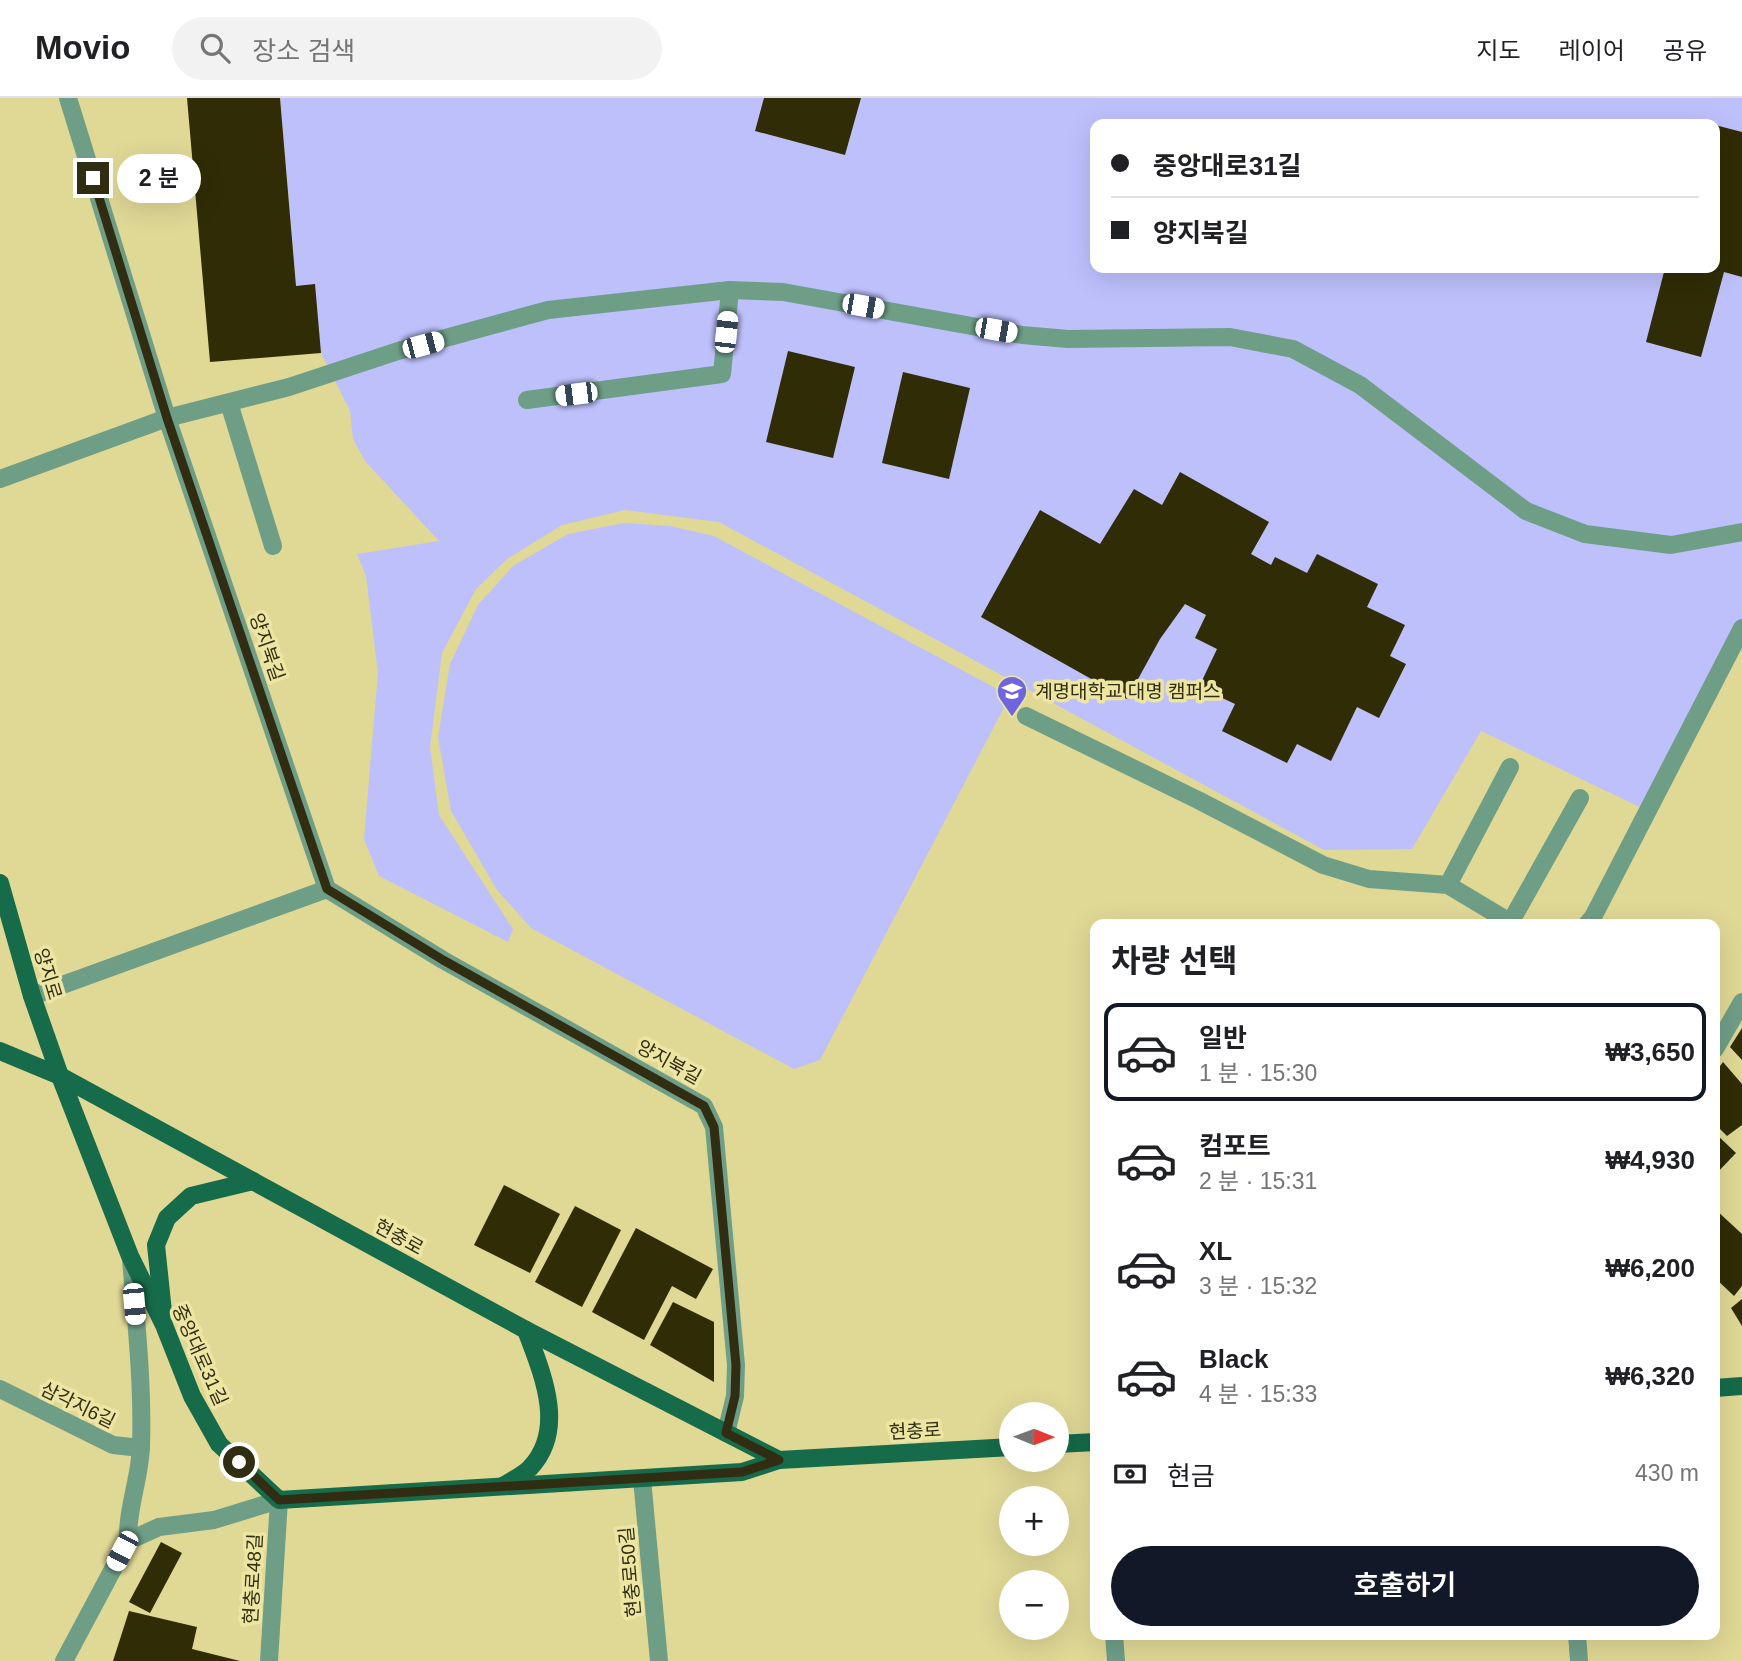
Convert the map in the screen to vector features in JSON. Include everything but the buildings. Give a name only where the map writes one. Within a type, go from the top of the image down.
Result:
[{"type":"main road","name":"양지로","points":[[0,883],[32,996],[60,1076]]},
{"type":"main road","name":"현충로","points":[[0,1051],[60,1076],[526,1330],[779,1460]]},
{"type":"main road","name":"중앙대로31길","points":[[60,1076],[130,1256],[164,1325],[192,1396],[219,1444],[279,1500]]},
{"type":"main road","points":[[164,1325],[156,1245],[167,1218],[191,1196],[253,1181]]},
{"type":"main road","points":[[500,1488],[529,1469],[545,1444],[550,1415],[543,1376],[526,1330]]},
{"type":"main road","points":[[1720,1388],[1742,1386]]},
{"type":"main road","points":[[1069,1443],[1090,1442]]},
{"type":"main road","name":"현충로","points":[[279,1500],[742,1472],[779,1460],[999,1448]]},
{"type":"street","name":"양지북길","points":[[68,98],[167,418],[327,889],[443,960],[704,1106],[714,1127],[736,1365],[735,1396],[726,1433]]},
{"type":"street","points":[[0,479],[167,418],[289,387],[398,351],[548,310],[730,290],[783,292],[1022,335],[1068,339],[1230,337],[1293,349],[1360,385],[1526,511],[1585,534],[1671,545],[1742,532]]},
{"type":"street","points":[[527,400],[722,374],[730,290]]},
{"type":"street","points":[[229,403],[273,546]]},
{"type":"street","points":[[1591,919],[1742,628]]},
{"type":"street","points":[[1026,716],[1323,865],[1369,879],[1448,885],[1504,919]]},
{"type":"street","points":[[1448,885],[1510,767]]},
{"type":"street","points":[[1513,919],[1580,798]]},
{"type":"street","points":[[32,996],[327,889]]},
{"type":"street","points":[[1720,1040],[1742,1002]]},
{"type":"street","name":"중앙대로31길","points":[[64,1661],[128,1541],[127,1518],[137,1482],[141,1448],[140,1374],[130,1256]]},
{"type":"street","name":"삼각지6길","points":[[0,1389],[113,1445],[141,1448]]},
{"type":"street","name":"현충로50길","points":[[642,1479],[659,1661]]},
{"type":"street","points":[[128,1541],[159,1527],[214,1520],[279,1500]]},
{"type":"street","name":"현충로48길","points":[[270,1661],[279,1500]]},
{"type":"street","points":[[1114,1640],[1116,1661]]},
{"type":"street","points":[[1577,1640],[1579,1661]]},
{"type":"shaded area","points":[[280,98],[1742,98],[1742,628],[1648,811],[1481,731],[1412,849],[1324,850],[719,522],[625,510],[562,525],[507,559],[476,589],[442,653],[430,747],[439,815],[513,929],[508,942],[379,876],[364,839],[378,673],[366,576],[357,554],[439,541],[365,461],[353,439],[350,411],[321,353],[296,286]]},
{"type":"shaded area","points":[[624,523],[670,526],[714,536],[1010,696],[820,1060],[794,1069],[531,928],[497,890],[451,811],[438,737],[450,664],[478,605],[513,566],[568,534]]},
{"type":"place","name":"계명대학교 대명 캠퍼스","points":[[1012,718]]},
{"type":"route","points":[[93,178],[167,418],[327,889],[443,960],[704,1106],[714,1127],[736,1365],[735,1396],[726,1433],[779,1460],[742,1472],[279,1500],[239,1462]]}]
